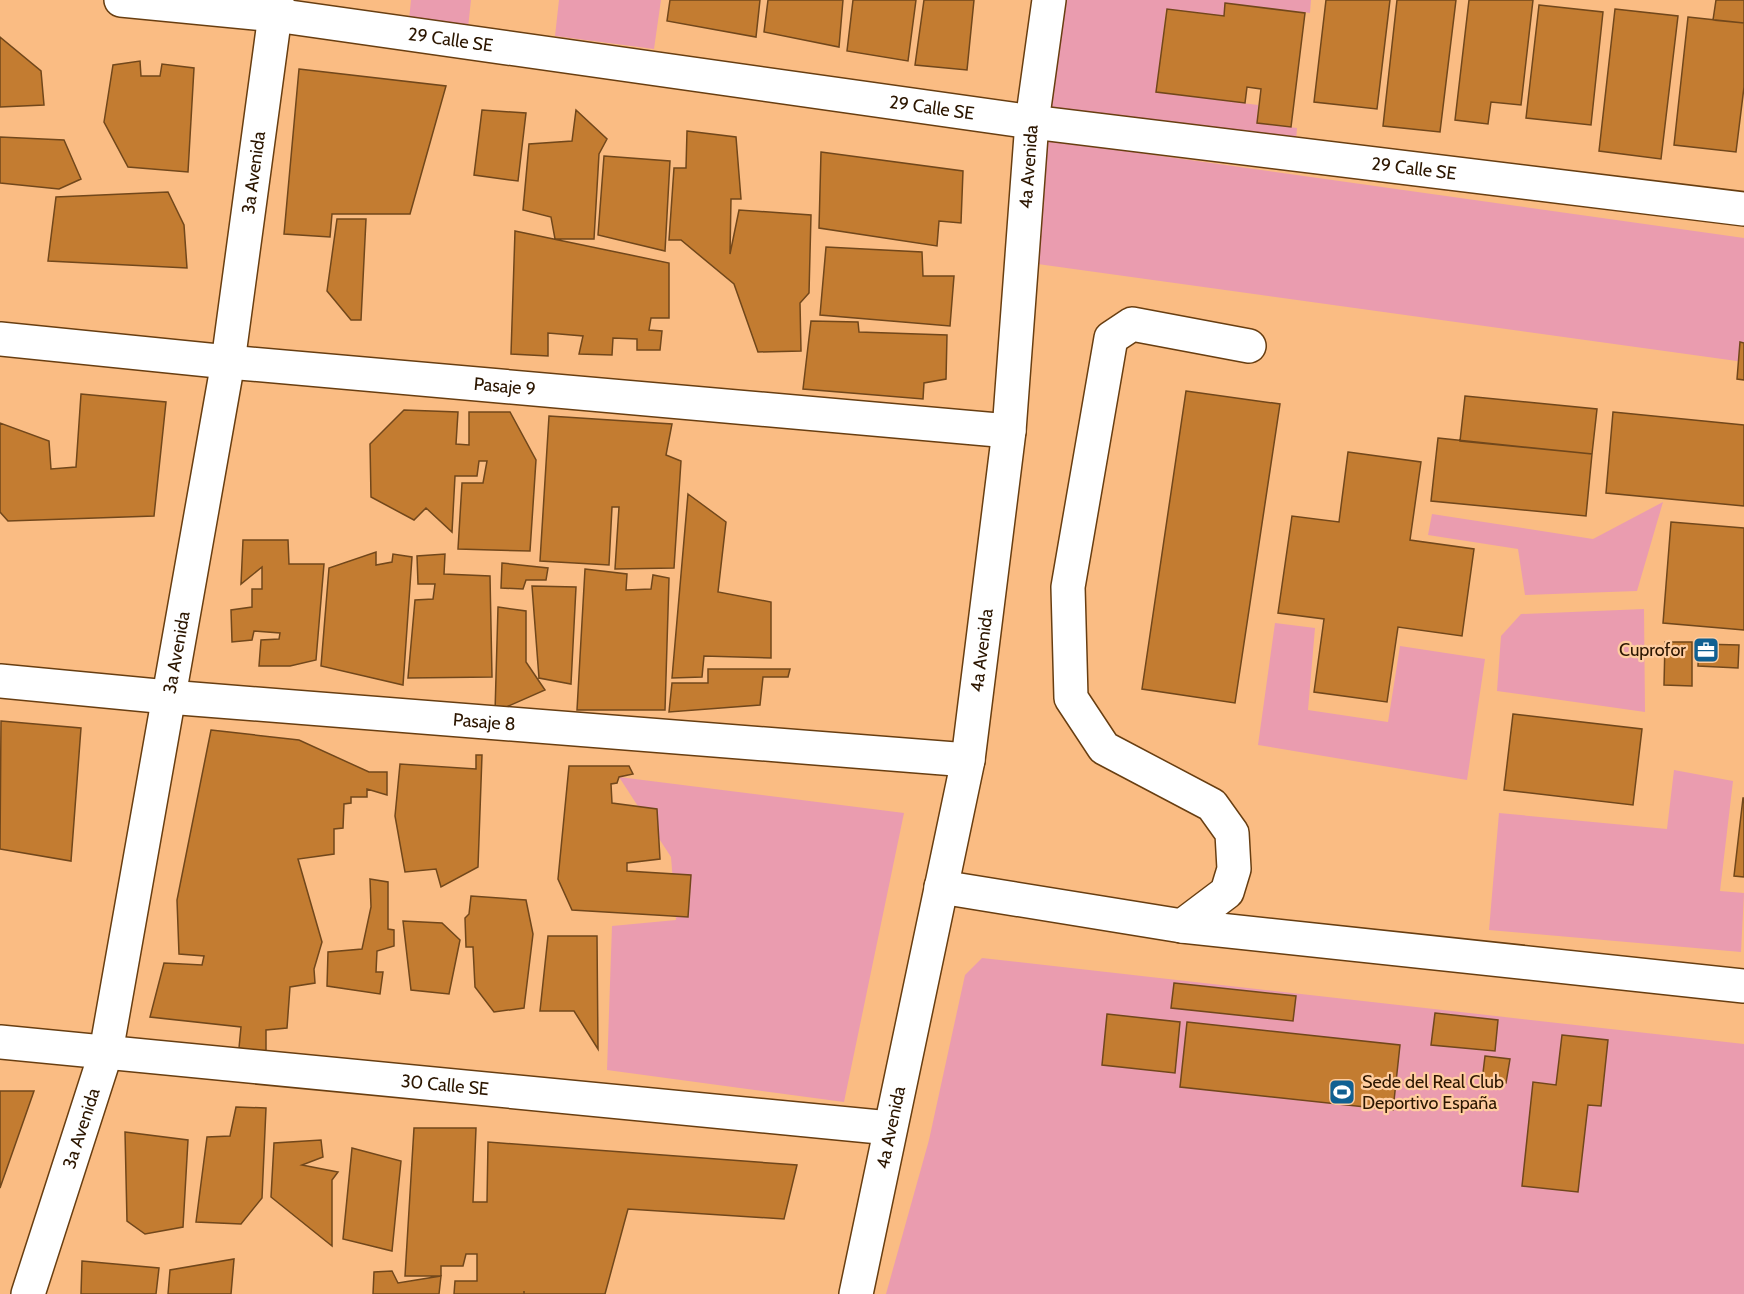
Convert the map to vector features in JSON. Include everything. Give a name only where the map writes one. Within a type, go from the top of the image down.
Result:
[{"type":"street","name":"29 Calle SE","points":[[121,0],[276,8],[1032,122],[1744,209]]},
{"type":"street","name":"4a Avenida","points":[[856,1294],[968,760],[1009,431],[1032,122],[1049,0]]},
{"type":"street","name":"3a Avenida","points":[[28,1294],[105,1052],[228,362],[276,8]]},
{"type":"street","points":[[1182,926],[1227,892],[1234,869],[1232,833],[1212,805],[1104,748],[1071,698],[1068,587],[1111,338],[1132,324],[1249,346]]},
{"type":"street","name":"Pasaje 9","points":[[0,339],[228,362],[1009,431]]},
{"type":"street","name":"Pasaje 8","points":[[0,681],[168,697],[968,760]]},
{"type":"street","points":[[941,887],[1182,926],[1744,986]]},
{"type":"street","name":"30 Calle SE","points":[[0,1042],[890,1128]]},
{"type":"shaded area","points":[[411,0],[471,0],[468,28],[409,20]]},
{"type":"shaded area","points":[[559,0],[661,0],[654,49],[555,36]]},
{"type":"shaded area","points":[[1052,0],[1311,0],[1310,13],[1226,3],[1224,16],[1166,9],[1156,92],[1258,105],[1257,123],[1297,128],[1294,166],[1033,135]]},
{"type":"shaded area","points":[[1033,138],[1744,238],[1744,362],[1016,261]]},
{"type":"shaded area","points":[[1663,502],[1637,591],[1525,595],[1518,549],[1428,535],[1432,514],[1593,539]]},
{"type":"shaded area","points":[[1644,609],[1645,712],[1497,691],[1501,636],[1521,614]]},
{"type":"shaded area","points":[[1275,623],[1315,628],[1308,710],[1388,722],[1400,646],[1485,659],[1467,780],[1258,745]]},
{"type":"shaded area","points":[[1674,770],[1733,781],[1720,891],[1744,893],[1741,952],[1489,930],[1499,813],[1667,829]]},
{"type":"shaded area","points":[[619,777],[904,813],[844,1102],[607,1070],[612,926],[676,920],[671,857]]},
{"type":"shaded area","name":"Sede del Real Club Deportivo España","points":[[982,958],[1744,1044],[1744,1294],[886,1294],[929,1140],[965,975]]},
{"type":"building","points":[[670,0],[760,0],[756,37],[667,21]]},
{"type":"building","points":[[768,0],[843,0],[839,47],[764,32]]},
{"type":"building","points":[[853,0],[916,0],[908,61],[847,51]]},
{"type":"building","points":[[924,0],[974,0],[967,70],[915,65]]},
{"type":"building","points":[[1326,0],[1390,0],[1377,109],[1314,102]]},
{"type":"building","points":[[1397,0],[1456,0],[1440,132],[1383,126]]},
{"type":"building","points":[[1469,0],[1533,0],[1521,105],[1491,102],[1488,124],[1455,120]]},
{"type":"building","points":[[1716,0],[1744,0],[1744,23],[1713,20]]},
{"type":"building","points":[[1225,3],[1305,13],[1291,127],[1257,123],[1261,89],[1247,87],[1245,103],[1156,92],[1167,9],[1224,16]]},
{"type":"building","points":[[1539,5],[1603,12],[1591,125],[1526,118]]},
{"type":"building","points":[[1615,9],[1678,16],[1661,159],[1599,151]]},
{"type":"building","points":[[1688,17],[1744,23],[1744,87],[1736,152],[1674,145]]},
{"type":"building","points":[[0,37],[41,71],[44,105],[0,107]]},
{"type":"building","points":[[140,61],[141,76],[160,76],[162,64],[194,68],[188,172],[128,167],[104,122],[113,65]]},
{"type":"building","points":[[299,69],[446,86],[410,214],[332,214],[330,237],[284,234]]},
{"type":"building","points":[[482,110],[526,113],[518,181],[474,175]]},
{"type":"building","points":[[576,110],[607,139],[599,154],[594,239],[555,239],[551,217],[523,210],[529,144],[572,141]]},
{"type":"building","points":[[687,131],[736,137],[741,199],[731,199],[730,254],[739,210],[811,215],[809,293],[800,303],[801,351],[758,352],[734,284],[681,240],[669,240],[674,168],[686,168]]},
{"type":"building","points":[[0,137],[64,140],[81,179],[59,189],[0,183]]},
{"type":"building","points":[[821,152],[963,171],[961,223],[939,221],[937,246],[819,228]]},
{"type":"building","points":[[604,156],[670,161],[665,251],[598,235]]},
{"type":"building","points":[[168,192],[184,225],[187,268],[48,261],[56,197]]},
{"type":"building","points":[[337,219],[366,219],[361,320],[351,320],[327,291]]},
{"type":"building","points":[[515,231],[669,263],[669,318],[651,318],[649,330],[662,331],[660,350],[637,350],[637,339],[613,338],[612,355],[579,354],[583,336],[548,333],[548,356],[511,354]]},
{"type":"building","points":[[826,247],[922,252],[923,276],[954,276],[950,326],[820,315]]},
{"type":"building","points":[[811,321],[858,322],[859,332],[947,335],[946,379],[924,383],[923,399],[803,389]]},
{"type":"building","points":[[1740,342],[1744,343],[1744,380],[1737,379]]},
{"type":"building","points":[[1186,391],[1280,404],[1235,703],[1142,689]]},
{"type":"building","points":[[81,394],[166,402],[154,516],[8,521],[0,512],[0,423],[49,441],[51,469],[76,467]]},
{"type":"building","points":[[1465,396],[1597,409],[1592,454],[1460,441]]},
{"type":"building","points":[[404,410],[458,412],[456,444],[469,445],[469,412],[510,412],[536,460],[530,551],[458,549],[462,483],[483,483],[487,461],[479,461],[477,476],[455,476],[452,532],[426,508],[414,520],[371,497],[370,444]]},
{"type":"building","points":[[1613,412],[1744,425],[1744,506],[1606,493]]},
{"type":"building","points":[[549,416],[672,424],[666,455],[681,461],[674,568],[615,569],[619,507],[612,507],[609,565],[540,561]]},
{"type":"building","points":[[1438,438],[1592,454],[1586,516],[1431,501]]},
{"type":"building","points":[[1348,452],[1421,462],[1410,540],[1474,549],[1462,636],[1398,627],[1387,702],[1314,692],[1324,619],[1278,613],[1292,516],[1339,522]]},
{"type":"building","points":[[688,494],[726,522],[718,592],[771,602],[771,658],[704,656],[702,677],[672,678]]},
{"type":"building","points":[[1671,522],[1744,528],[1744,630],[1663,623]]},
{"type":"building","points":[[243,540],[288,540],[289,564],[324,564],[316,660],[290,666],[259,666],[261,640],[279,639],[280,633],[254,631],[252,640],[232,642],[231,610],[252,607],[252,589],[262,589],[262,567],[241,584]]},
{"type":"building","points":[[376,552],[376,565],[392,562],[393,554],[412,557],[403,685],[321,666],[329,568]]},
{"type":"building","points":[[445,554],[444,574],[490,576],[492,677],[408,678],[415,600],[433,599],[435,584],[418,584],[417,556]]},
{"type":"building","points":[[502,563],[548,568],[546,580],[526,580],[523,589],[501,588]]},
{"type":"building","points":[[585,569],[627,574],[626,590],[651,589],[653,575],[669,578],[665,710],[577,710]]},
{"type":"building","points":[[532,586],[576,587],[571,684],[539,678]]},
{"type":"building","points":[[498,607],[526,611],[526,662],[545,690],[495,712]]},
{"type":"building","points":[[1665,642],[1692,642],[1692,686],[1664,685]]},
{"type":"building","points":[[1699,644],[1739,645],[1738,668],[1698,666]]},
{"type":"building","points":[[708,669],[790,669],[788,677],[763,677],[760,705],[669,712],[672,683],[708,683]]},
{"type":"building","points":[[1513,714],[1642,729],[1633,805],[1504,790]]},
{"type":"building","points":[[1,721],[81,728],[71,861],[0,849]]},
{"type":"building","points":[[211,730],[299,740],[369,772],[387,772],[387,795],[367,789],[367,797],[351,797],[351,803],[344,804],[343,828],[334,829],[334,854],[298,859],[322,942],[314,969],[315,983],[290,987],[287,1028],[266,1030],[266,1053],[239,1048],[241,1027],[150,1017],[164,963],[202,965],[204,956],[179,954],[177,900]]},
{"type":"building","points":[[476,755],[482,755],[478,867],[441,887],[436,869],[405,872],[395,816],[400,764],[476,769]]},
{"type":"building","points":[[569,766],[629,766],[633,774],[619,777],[617,783],[611,784],[612,803],[657,809],[660,859],[627,863],[627,871],[691,875],[688,917],[572,910],[558,879]]},
{"type":"building","points":[[1744,798],[1744,877],[1734,876]]},
{"type":"building","points":[[370,879],[388,882],[388,929],[394,930],[394,946],[377,951],[376,972],[383,972],[380,994],[327,986],[328,952],[362,949],[371,907]]},
{"type":"building","points":[[471,896],[526,900],[533,934],[524,1008],[494,1012],[475,987],[473,947],[466,947],[465,918],[469,914]]},
{"type":"building","points":[[403,921],[442,923],[460,940],[449,994],[411,990]]},
{"type":"building","points":[[548,936],[597,936],[598,1049],[574,1011],[540,1011]]},
{"type":"building","points":[[1174,983],[1296,996],[1293,1021],[1171,1008]]},
{"type":"building","points":[[1435,1013],[1498,1020],[1495,1051],[1431,1045]]},
{"type":"building","points":[[1107,1014],[1180,1022],[1175,1073],[1102,1065]]},
{"type":"building","points":[[1187,1022],[1400,1045],[1393,1110],[1180,1087]]},
{"type":"building","points":[[1562,1035],[1608,1040],[1601,1106],[1588,1105],[1578,1192],[1522,1186],[1533,1082],[1556,1085]]},
{"type":"building","points":[[1485,1056],[1510,1059],[1506,1083],[1482,1081]]},
{"type":"building","points":[[0,1091],[34,1091],[0,1188]]},
{"type":"building","points":[[236,1107],[266,1108],[262,1198],[241,1224],[196,1222],[207,1137],[230,1136]]},
{"type":"building","points":[[414,1128],[476,1128],[473,1202],[487,1202],[488,1142],[797,1165],[784,1219],[628,1209],[605,1294],[454,1294],[455,1281],[477,1281],[477,1254],[466,1254],[463,1266],[441,1266],[441,1276],[405,1276]]},
{"type":"building","points":[[125,1132],[188,1140],[183,1227],[145,1234],[127,1221]]},
{"type":"building","points":[[321,1140],[323,1157],[302,1165],[338,1172],[332,1180],[332,1246],[271,1197],[274,1143]]},
{"type":"building","points":[[352,1148],[401,1161],[392,1251],[343,1239]]},
{"type":"building","points":[[234,1259],[231,1294],[168,1294],[170,1270]]},
{"type":"building","points":[[82,1261],[159,1268],[156,1294],[81,1294]]},
{"type":"building","points":[[392,1271],[398,1283],[441,1276],[439,1294],[373,1294],[374,1272]]},
{"type":"place","name":"Cuprofor","points":[[1706,650]]},
{"type":"place","name":"Sede del Real Club Deportivo España","points":[[1342,1092]]}]
